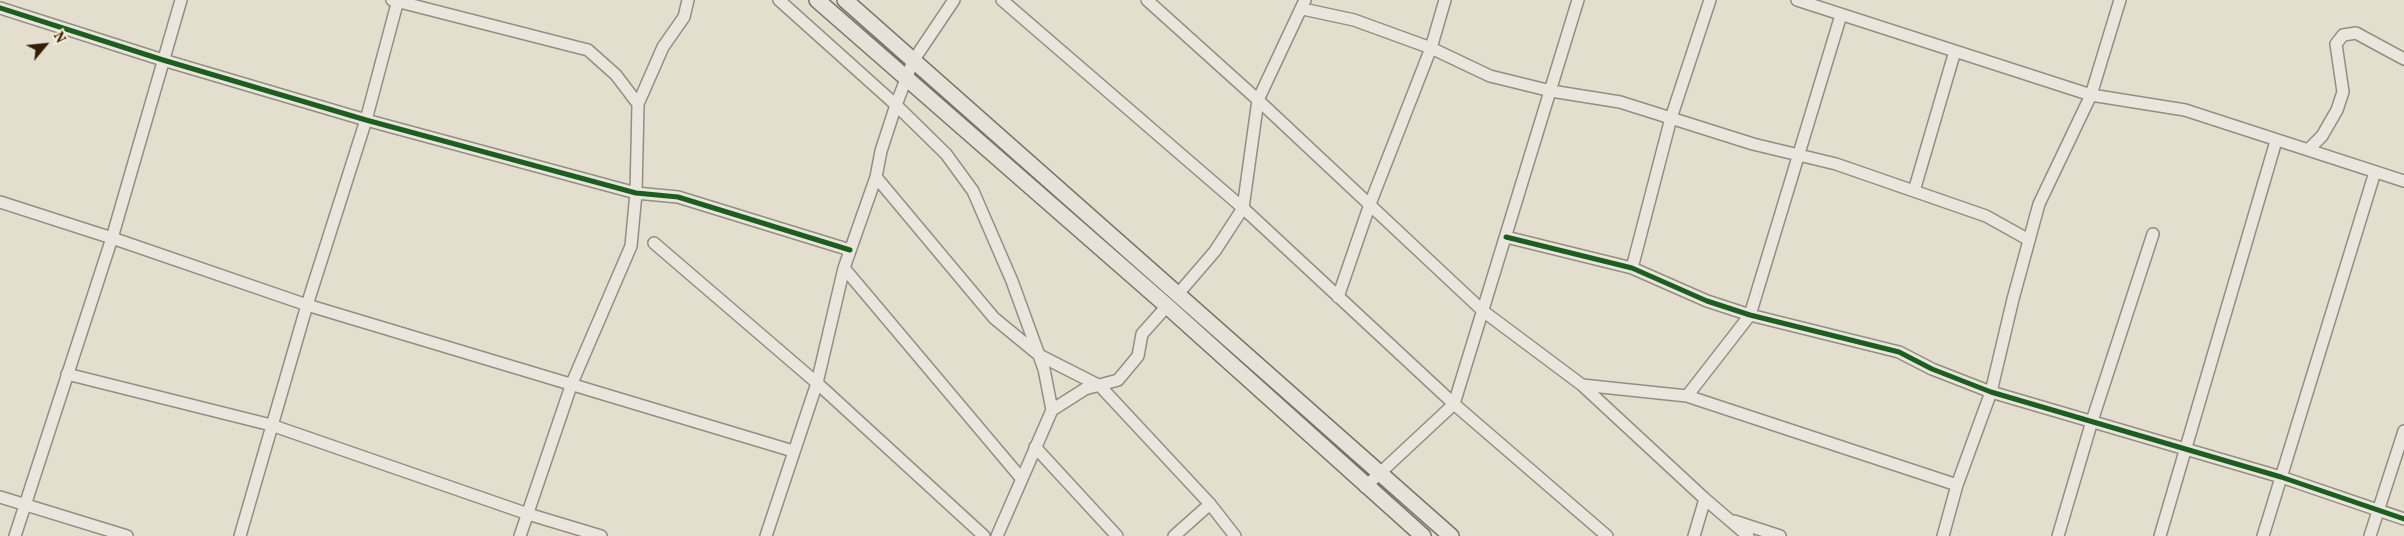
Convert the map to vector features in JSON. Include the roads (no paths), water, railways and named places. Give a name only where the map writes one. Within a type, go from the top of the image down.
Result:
[{"type":"main road","points":[[818,0],[1167,306],[1366,487],[1423,536]]},
{"type":"main road","points":[[845,0],[858,7],[913,61],[1451,536]]},
{"type":"street","points":[[15,536],[112,238],[181,0]]},
{"type":"street","points":[[520,536],[572,383],[631,246],[636,193],[638,104],[663,47],[684,17],[688,0]]},
{"type":"street","points":[[779,0],[896,104],[946,154],[974,191],[1012,281],[1039,355],[1052,410]]},
{"type":"street","points":[[766,536],[817,383],[844,268],[876,177],[881,151],[896,104],[913,61],[954,0]]},
{"type":"street","points":[[1002,0],[1243,208],[1454,404],[1608,536]]},
{"type":"street","points":[[1147,0],[1258,100],[1483,311],[1582,385],[1705,499],[1748,536]]},
{"type":"street","points":[[1338,297],[1370,204],[1431,48],[1445,0]]},
{"type":"street","points":[[1366,487],[1378,473],[1454,404],[1578,0]]},
{"type":"street","points":[[1632,268],[1671,118],[1710,0]]},
{"type":"street","points":[[1797,0],[2091,95],[2185,110],[2404,181]]},
{"type":"street","points":[[1943,536],[1957,485],[1991,392],[2038,204],[2091,95],[2120,0]]},
{"type":"street","points":[[240,536],[307,305],[366,120],[396,1],[588,50],[616,74],[638,104]]},
{"type":"street","points":[[1178,294],[1215,251],[1243,208],[1258,100],[1304,5],[1354,20],[1431,48],[1490,76],[1551,91],[1620,102],[1753,144],[1836,164],[1986,216],[2029,240]]},
{"type":"street","points":[[0,8],[163,60],[366,120],[636,193],[678,197],[850,250]]},
{"type":"street","points":[[1687,396],[1750,315],[1841,15]]},
{"type":"street","points":[[2309,149],[2322,136],[2337,110],[2343,92],[2336,44],[2343,36],[2356,33],[2404,59]]},
{"type":"street","points":[[1914,191],[1955,51]]},
{"type":"street","points":[[2160,536],[2276,141]]},
{"type":"street","points":[[2263,536],[2375,172]]},
{"type":"street","points":[[876,177],[994,318],[1039,355],[1100,386],[1210,504],[1235,536]]},
{"type":"street","points":[[0,202],[307,305],[572,383],[793,451]]},
{"type":"street","points":[[2058,536],[2092,421],[2153,234]]},
{"type":"street","points":[[1506,238],[1632,268],[1707,301],[1750,315],[1899,352],[1932,369],[1991,392],[2281,477],[2378,512],[2404,519]]},
{"type":"street","points":[[654,243],[817,383],[984,536]]},
{"type":"street","points":[[844,268],[1021,478]]},
{"type":"street","points":[[997,536],[1052,410],[1085,390],[1118,380],[1138,356],[1142,334],[1167,306]]},
{"type":"street","points":[[67,374],[271,424],[528,514],[600,536]]},
{"type":"street","points":[[1582,385],[1687,396],[1957,485]]},
{"type":"street","points":[[2370,536],[2404,431]]},
{"type":"street","points":[[1035,446],[1117,536]]},
{"type":"street","points":[[0,497],[127,536]]},
{"type":"street","points":[[1694,536],[1705,499]]},
{"type":"street","points":[[1174,536],[1210,504]]},
{"type":"street","points":[[1731,520],[1780,536]]}]
